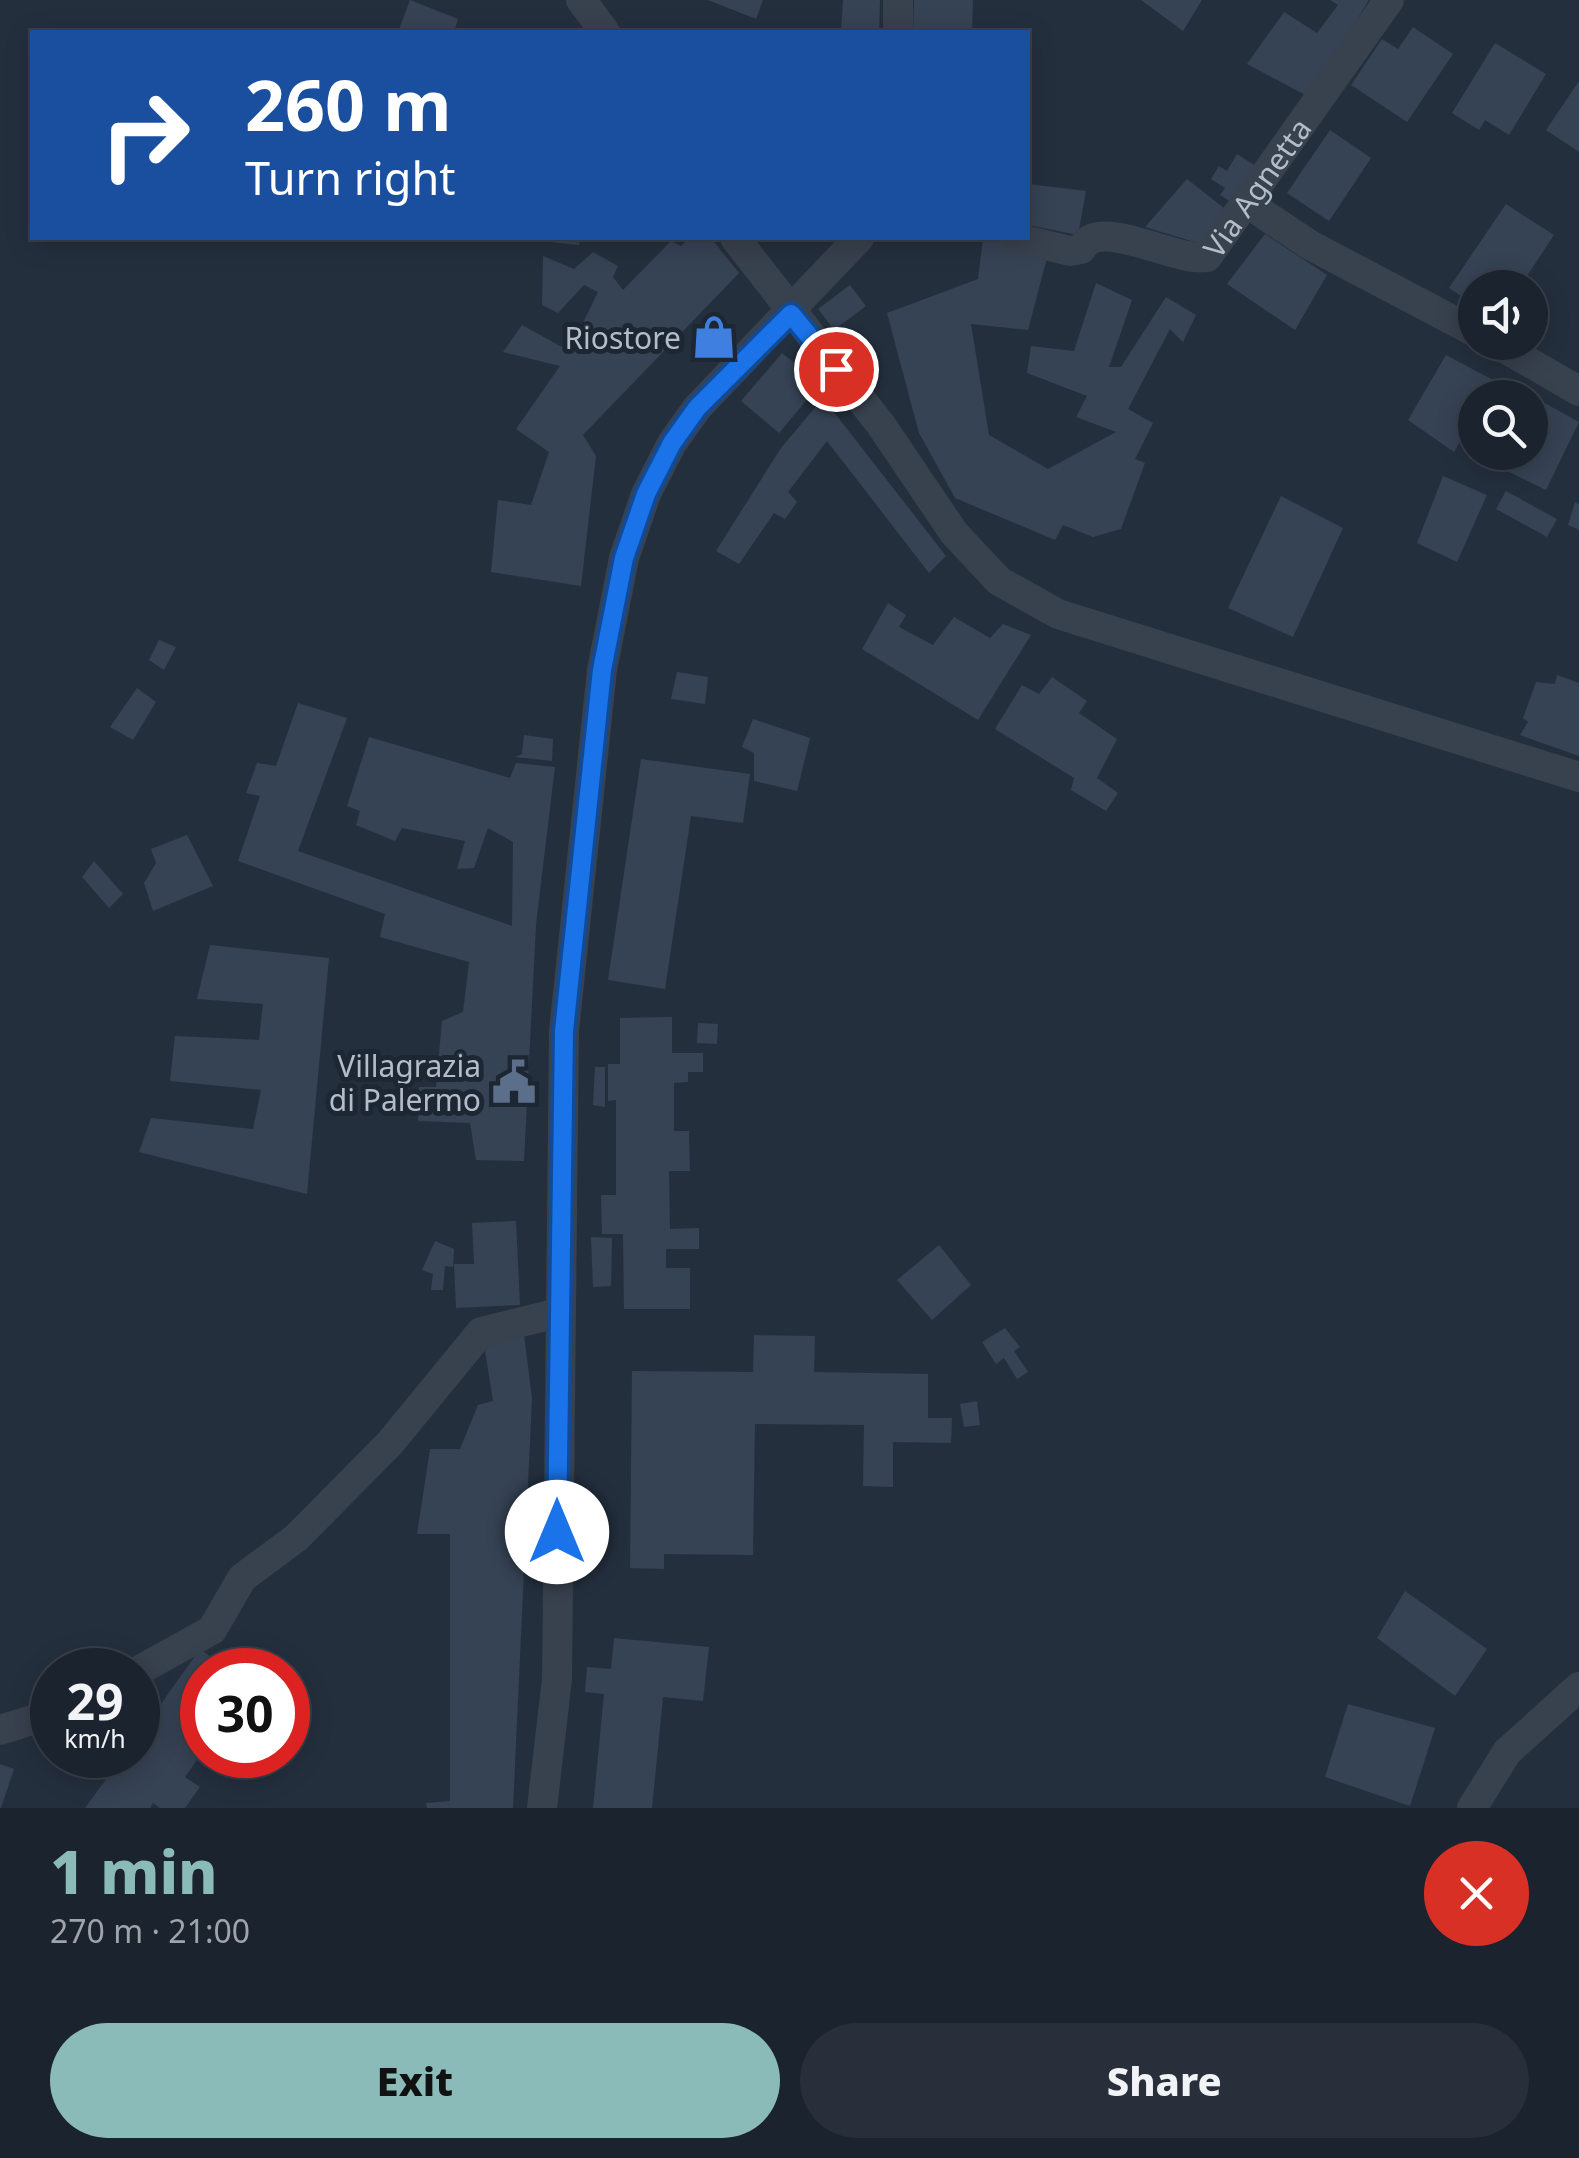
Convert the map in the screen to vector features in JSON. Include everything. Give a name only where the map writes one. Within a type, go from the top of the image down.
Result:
[{"type":"street","points":[[581,0],[604,30]]},
{"type":"street","points":[[898,0],[898,30]]},
{"type":"street","name":"Via Agnetta","points":[[1024,240],[1070,251],[1081,249],[1087,238],[1102,232],[1188,260],[1207,257],[1389,0]]},
{"type":"street","points":[[1247,202],[1310,245],[1458,323]]},
{"type":"street","points":[[736,240],[881,424],[954,533],[999,581],[1076,620],[1579,777]]},
{"type":"street","points":[[542,1808],[557,1679],[564,1031],[602,670],[624,558],[646,494],[672,443],[697,408],[791,314],[857,240]]},
{"type":"street","points":[[1525,360],[1579,391]]},
{"type":"street","points":[[160,1659],[212,1630],[242,1578],[296,1538],[390,1443],[481,1332],[558,1313]]},
{"type":"street","points":[[1472,1808],[1507,1752],[1579,1687]]},
{"type":"street","points":[[0,1730],[30,1721]]},
{"type":"building","points":[[410,0],[458,19],[455,30],[399,30]]},
{"type":"building","points":[[708,0],[763,0],[756,19]]},
{"type":"building","points":[[843,0],[880,0],[879,30],[841,30]]},
{"type":"building","points":[[914,0],[973,0],[972,30],[913,30]]},
{"type":"building","points":[[1141,0],[1202,0],[1183,31]]},
{"type":"building","points":[[1330,0],[1369,0],[1309,97],[1247,64],[1284,12],[1317,33],[1338,5]]},
{"type":"building","points":[[1413,27],[1453,54],[1407,122],[1351,85],[1382,39],[1398,49]]},
{"type":"building","points":[[1495,43],[1546,74],[1509,135],[1485,120],[1479,130],[1452,113]]},
{"type":"building","points":[[1579,81],[1579,152],[1546,130]]},
{"type":"building","points":[[1330,130],[1371,158],[1329,221],[1287,193]]},
{"type":"building","points":[[1237,154],[1254,165],[1231,202],[1220,195],[1225,188],[1211,179],[1219,166],[1227,171]]},
{"type":"building","points":[[1187,179],[1229,212],[1201,244],[1145,227]]},
{"type":"building","points":[[1030,184],[1086,191],[1078,235],[1030,225]]},
{"type":"building","points":[[1506,204],[1554,235],[1531,270],[1461,270]]},
{"type":"building","points":[[1265,234],[1327,275],[1295,330],[1227,284]]},
{"type":"building","points":[[532,240],[580,240],[579,245]]},
{"type":"building","points":[[688,240],[713,240],[739,273],[583,435],[596,456],[581,586],[491,572],[498,500],[531,505],[549,452],[516,429],[560,366],[503,352],[522,325],[569,351],[598,292],[584,285],[558,313],[542,305],[543,256],[574,269],[593,252],[618,266],[613,277],[623,290],[671,241],[681,246]]},
{"type":"building","points":[[983,240],[1049,250],[1028,330],[971,324],[989,435],[1048,469],[1116,432],[1076,417],[1087,396],[1027,373],[1031,346],[1074,351],[1096,283],[1132,300],[1109,367],[1121,367],[1166,297],[1196,315],[1183,342],[1170,329],[1128,409],[1153,423],[1135,459],[1145,463],[1121,529],[1093,537],[1063,525],[1055,540],[955,498],[919,433],[887,313],[978,279]]},
{"type":"building","points":[[1458,275],[1458,294],[1449,288]]},
{"type":"building","points":[[850,285],[866,306],[834,330],[818,309]]},
{"type":"building","points":[[782,353],[820,384],[779,433],[741,401]]},
{"type":"building","points":[[1446,355],[1493,380],[1458,380],[1458,445],[1454,452],[1408,420]]},
{"type":"building","points":[[823,398],[946,556],[929,573],[827,441],[788,492],[797,502],[785,519],[774,513],[739,564],[716,551],[781,448]]},
{"type":"building","points":[[1548,405],[1579,422],[1546,490],[1505,470],[1548,470]]},
{"type":"building","points":[[1443,476],[1487,495],[1457,562],[1417,543]]},
{"type":"building","points":[[1506,491],[1557,519],[1547,537],[1496,509]]},
{"type":"building","points":[[1281,496],[1343,528],[1293,637],[1228,608]]},
{"type":"building","points":[[1575,502],[1579,504],[1579,530],[1568,525]]},
{"type":"building","points":[[888,603],[906,615],[899,627],[933,645],[954,617],[990,638],[1003,624],[1031,635],[978,720],[862,649]]},
{"type":"building","points":[[159,640],[176,647],[164,670],[149,660]]},
{"type":"building","points":[[677,672],[708,677],[705,704],[671,699]]},
{"type":"building","points":[[1557,675],[1579,683],[1579,756],[1520,735],[1528,722],[1523,718],[1536,682],[1555,684]]},
{"type":"building","points":[[1052,677],[1087,701],[1079,713],[1117,739],[1097,778],[1118,793],[1106,811],[1071,790],[1074,778],[995,729],[1022,685],[1039,694]]},
{"type":"building","points":[[137,688],[156,702],[133,740],[110,727]]},
{"type":"building","points":[[298,703],[347,718],[298,851],[512,926],[513,842],[488,828],[474,868],[457,869],[465,841],[402,828],[395,841],[356,825],[360,811],[347,806],[369,737],[510,778],[516,763],[555,767],[536,924],[524,1161],[476,1160],[470,1123],[418,1121],[419,1087],[436,1087],[442,1021],[463,1012],[469,962],[380,937],[385,914],[238,861],[260,796],[246,793],[257,763],[276,766]]},
{"type":"building","points":[[753,719],[810,738],[797,791],[754,781],[754,753],[742,747]]},
{"type":"building","points":[[524,735],[553,739],[552,761],[515,757],[522,754]]},
{"type":"building","points":[[641,759],[750,774],[743,823],[691,816],[665,989],[608,980]]},
{"type":"building","points":[[187,835],[213,886],[153,911],[144,883],[156,863],[151,849]]},
{"type":"building","points":[[94,861],[123,894],[109,908],[82,877]]},
{"type":"building","points":[[210,945],[329,958],[307,1194],[139,1152],[151,1118],[253,1129],[261,1090],[170,1081],[175,1036],[259,1040],[263,1004],[197,999]]},
{"type":"building","points":[[672,1017],[672,1053],[703,1053],[703,1072],[688,1072],[688,1082],[674,1083],[674,1131],[689,1131],[690,1171],[669,1171],[670,1229],[699,1228],[699,1249],[666,1249],[666,1268],[690,1268],[690,1309],[624,1309],[623,1234],[602,1234],[601,1195],[616,1195],[616,1100],[608,1101],[608,1064],[620,1064],[620,1018]]},
{"type":"building","points":[[698,1023],[718,1024],[717,1044],[697,1043]]},
{"type":"building","points":[[595,1067],[605,1067],[605,1107],[593,1105]]},
{"type":"building","points":[[516,1221],[520,1305],[456,1308],[454,1264],[474,1264],[472,1223]]},
{"type":"building","points":[[591,1237],[612,1238],[611,1286],[593,1287]]},
{"type":"building","points":[[435,1241],[454,1249],[453,1267],[445,1266],[443,1290],[431,1290],[433,1274],[422,1270]]},
{"type":"building","points":[[939,1245],[971,1285],[932,1320],[897,1280]]},
{"type":"building","points":[[523,1327],[532,1398],[513,1808],[427,1808],[426,1803],[450,1801],[450,1534],[417,1534],[430,1449],[460,1449],[478,1405],[493,1401],[483,1338]]},
{"type":"building","points":[[1005,1328],[1020,1347],[1014,1351],[1028,1372],[1017,1379],[1004,1358],[996,1364],[982,1342]]},
{"type":"building","points":[[754,1335],[815,1336],[814,1372],[928,1374],[928,1418],[952,1418],[951,1443],[893,1442],[893,1487],[863,1486],[864,1425],[755,1424],[753,1555],[664,1554],[664,1569],[630,1568],[632,1371],[753,1372]]},
{"type":"building","points":[[977,1401],[980,1425],[964,1427],[960,1404]]},
{"type":"building","points":[[1405,1591],[1487,1649],[1455,1696],[1377,1638]]},
{"type":"building","points":[[614,1638],[709,1647],[703,1701],[663,1697],[652,1808],[593,1808],[604,1694],[585,1692],[587,1667],[611,1669]]},
{"type":"building","points":[[180,1677],[180,1778],[200,1787],[185,1808],[160,1808],[153,1803],[150,1808],[85,1808],[107,1778],[160,1778],[160,1705]]},
{"type":"building","points":[[1348,1704],[1435,1728],[1410,1806],[1325,1777]]},
{"type":"building","points":[[0,1764],[14,1769],[1,1808],[0,1808]]},
{"type":"place","name":"Riostore","points":[[714,337]]},
{"type":"place","name":"Villagrazia di Palermo","points":[[514,1082]]},
{"type":"route","points":[[557,1532],[564,1031],[602,670],[624,558],[646,494],[672,443],[697,408],[791,314],[836,369]]}]
